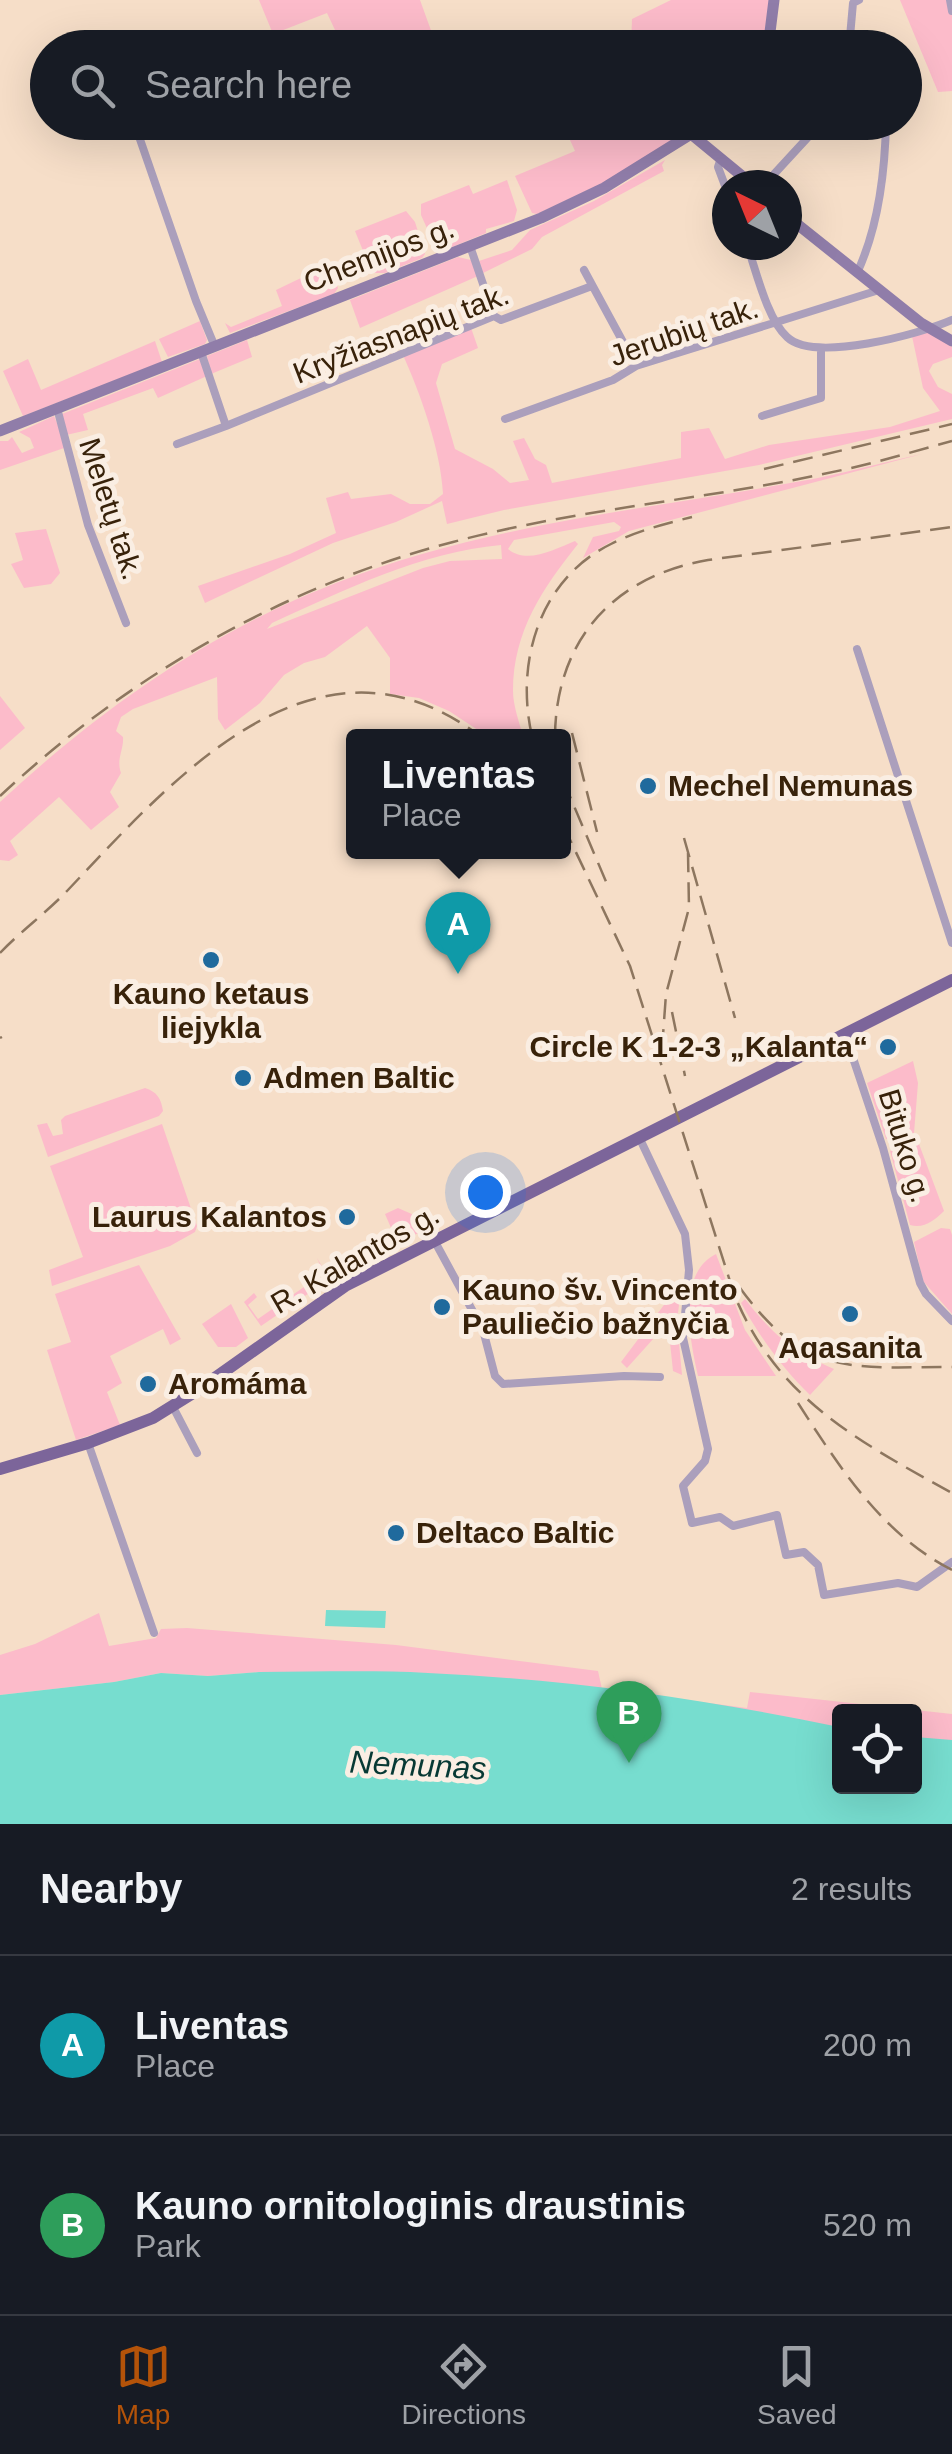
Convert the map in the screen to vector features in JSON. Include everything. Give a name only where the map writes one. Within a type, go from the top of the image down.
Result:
[{"type":"main road","points":[[770,30],[774,0]]},
{"type":"main road","name":"Chemijos g.","points":[[0,431],[470,246],[604,188],[682,140]]},
{"type":"main road","points":[[699,140],[735,170]]},
{"type":"main road","points":[[802,228],[930,329],[952,340]]},
{"type":"main road","name":"R. Kalantos g.","points":[[0,1470],[88,1444],[173,1407],[327,1297],[952,980]]},
{"type":"street","points":[[850,30],[853,2],[859,0]]},
{"type":"street","points":[[950,0],[952,11]]},
{"type":"street","points":[[140,140],[215,347]]},
{"type":"street","points":[[778,170],[805,140]]},
{"type":"street","points":[[857,273],[868,248],[884,172],[885,140]]},
{"type":"street","points":[[719,170],[721,158]]},
{"type":"street","points":[[470,246],[494,316]]},
{"type":"street","points":[[753,260],[776,324],[796,344],[821,348],[930,329],[952,320]]},
{"type":"street","points":[[584,270],[636,366]]},
{"type":"street","name":"Kryžiasnapių tak.","points":[[177,444],[494,316],[501,320],[592,286]]},
{"type":"street","name":"Jerubių tak.","points":[[504,419],[613,380],[636,366],[878,290]]},
{"type":"street","points":[[762,416],[821,398],[821,348]]},
{"type":"street","points":[[202,352],[226,426]]},
{"type":"street","name":"Meletų tak.","points":[[57,408],[88,525],[126,623]]},
{"type":"street","points":[[857,650],[952,943]]},
{"type":"street","name":"Bituko g.","points":[[845,1034],[883,1148],[920,1282],[952,1321]]},
{"type":"street","points":[[639,1137],[685,1234],[689,1270],[683,1338],[708,1449],[705,1462],[683,1486],[692,1523],[720,1518],[733,1526],[777,1516],[786,1554],[804,1552],[818,1566],[824,1595],[898,1583],[918,1587],[952,1562]]},
{"type":"street","points":[[434,1240],[483,1330],[495,1376],[503,1384],[624,1376],[660,1378]]},
{"type":"street","points":[[173,1407],[197,1453]]},
{"type":"street","points":[[88,1444],[154,1633]]},
{"type":"shaded area","points":[[259,0],[420,0],[431,30],[335,30],[327,13],[283,30],[271,30]]},
{"type":"shaded area","points":[[671,0],[770,0],[765,30],[632,30],[632,19]]},
{"type":"shaded area","points":[[900,0],[952,0],[952,91],[938,92],[922,53],[922,30],[912,30]]},
{"type":"shaded area","points":[[570,140],[673,140],[605,182],[532,213],[515,176],[575,151]]},
{"type":"shaded area","points":[[665,160],[664,171],[542,237],[532,249],[483,273],[479,261],[512,250],[530,230],[594,201]]},
{"type":"shaded area","points":[[507,180],[517,210],[514,221],[486,229],[486,233],[445,250],[435,246],[421,215],[421,204],[469,185],[473,194]]},
{"type":"shaded area","points":[[406,211],[415,222],[425,254],[385,273],[372,273],[355,231]]},
{"type":"shaded area","points":[[458,257],[471,260],[478,276],[360,328],[350,300]]},
{"type":"shaded area","points":[[328,265],[338,288],[334,294],[230,333],[225,323],[231,327],[282,306],[276,290]]},
{"type":"shaded area","points":[[200,321],[205,344],[168,357],[159,339]]},
{"type":"shaded area","points":[[470,325],[478,348],[442,364],[436,383],[455,449],[510,483],[529,480],[513,441],[524,438],[535,459],[546,465],[552,483],[681,458],[681,432],[709,428],[725,459],[769,445],[890,427],[940,411],[923,388],[912,336],[927,332],[952,347],[952,357],[933,364],[929,371],[938,387],[952,394],[952,419],[759,465],[504,510],[447,524],[442,501],[396,522],[333,543],[205,603],[198,586],[290,554],[336,533],[326,498],[348,492],[351,499],[391,494],[410,504],[430,504],[443,494],[428,422],[402,353]]},
{"type":"shaded area","points":[[247,340],[252,357],[211,374],[207,356]]},
{"type":"shaded area","points":[[155,341],[162,362],[23,416],[3,371],[28,359],[41,390]]},
{"type":"shaded area","points":[[200,359],[207,376],[158,398],[153,388],[83,414],[88,430],[66,435],[62,414]]},
{"type":"shaded area","points":[[54,416],[67,447],[0,470],[0,441],[12,437],[22,453],[34,448],[30,438],[19,432]]},
{"type":"shaded area","points":[[922,454],[629,531],[583,558],[593,537],[619,531],[621,527],[614,522],[514,540],[508,549],[524,556],[575,541],[578,544],[542,594],[518,649],[513,696],[521,729],[476,729],[419,698],[390,694],[390,658],[367,626],[325,657],[284,675],[260,703],[225,730],[218,719],[217,677],[133,709],[121,717],[116,731],[123,737],[121,773],[110,792],[119,807],[91,830],[59,797],[10,841],[18,855],[9,861],[0,860],[0,802],[38,768],[158,676],[289,603],[392,563],[506,533],[812,479]],"holes":[[[501,545],[502,559],[450,561],[423,568],[267,629],[272,623],[384,574],[442,556]]]},
{"type":"shaded area","points":[[46,529],[60,573],[51,584],[24,588],[11,564],[23,560],[15,533]]},
{"type":"shaded area","points":[[0,696],[25,728],[0,750]]},
{"type":"shaded area","points":[[913,1061],[918,1083],[914,1133],[886,1139],[867,1083]]},
{"type":"shaded area","points":[[145,1088],[160,1099],[163,1111],[159,1116],[48,1157],[37,1125],[47,1123],[53,1136],[63,1134],[61,1120],[65,1116]]},
{"type":"shaded area","points":[[162,1124],[197,1226],[195,1232],[170,1246],[52,1286],[49,1270],[83,1257],[50,1166]]},
{"type":"shaded area","points":[[913,1142],[919,1144],[944,1211],[920,1226],[910,1225],[890,1151]]},
{"type":"shaded area","points":[[398,1208],[414,1215],[422,1231],[327,1281],[317,1258],[326,1273],[395,1237],[385,1214]]},
{"type":"shaded area","points":[[941,1228],[950,1229],[952,1235],[952,1314],[923,1281],[914,1242]]},
{"type":"shaded area","points":[[716,1254],[745,1330],[776,1376],[698,1376],[690,1327],[691,1292],[695,1276]]},
{"type":"shaded area","points":[[139,1265],[181,1339],[170,1345],[163,1329],[110,1356],[122,1383],[107,1392],[120,1425],[76,1440],[47,1350],[71,1342],[55,1294]]},
{"type":"shaded area","points":[[314,1280],[318,1287],[261,1326],[244,1302],[254,1293],[257,1297],[248,1305],[258,1319]]},
{"type":"shaded area","points":[[682,1281],[677,1321],[682,1375],[673,1371],[669,1333],[654,1338],[627,1368],[621,1362]]},
{"type":"shaded area","points":[[745,1299],[784,1340],[834,1369],[810,1395],[764,1340],[741,1303]]},
{"type":"shaded area","points":[[231,1304],[248,1338],[236,1347],[218,1347],[202,1324]]},
{"type":"shaded area","points":[[99,1613],[109,1646],[156,1638],[161,1629],[187,1628],[396,1645],[598,1671],[602,1689],[747,1708],[750,1692],[860,1704],[832,1704],[832,1789],[428,1673],[161,1673],[0,1695],[0,1655],[35,1644]]},
{"type":"shaded area","points":[[922,1711],[952,1714],[952,1824],[848,1794],[922,1794]]},
{"type":"water","points":[[326,1610],[386,1611],[385,1628],[325,1626]]},
{"type":"water","name":"Nemunas","points":[[407,1672],[480,1676],[635,1692],[789,1717],[832,1726],[832,1794],[922,1794],[922,1738],[952,1740],[952,1824],[0,1824],[0,1695],[161,1673],[208,1676]]},
{"type":"railway","points":[[764,469],[952,424]]},
{"type":"railway","points":[[0,796],[101,712],[210,641],[328,584],[389,561],[501,530],[793,480],[952,441]]},
{"type":"railway","points":[[531,729],[527,680],[531,652],[538,626],[566,578],[586,559],[611,544],[692,517]]},
{"type":"railway","points":[[556,729],[566,670],[579,642],[619,597],[645,581],[674,568],[708,560],[952,527]]},
{"type":"railway","points":[[0,953],[59,899],[153,802],[201,760],[252,725],[305,701],[361,693],[420,703],[467,729]]},
{"type":"railway","points":[[572,733],[597,832]]},
{"type":"railway","points":[[571,799],[607,884]]},
{"type":"railway","points":[[684,838],[735,1018]]},
{"type":"railway","points":[[571,842],[630,966],[734,1294],[752,1331],[773,1362],[824,1413],[884,1455],[952,1493]]},
{"type":"railway","points":[[662,1049],[666,994],[689,908],[688,853]]},
{"type":"railway","points":[[672,1012],[685,1076]]},
{"type":"railway","points":[[740,1288],[764,1317],[809,1353],[858,1366],[952,1367]]},
{"type":"railway","points":[[798,1403],[847,1475],[884,1518],[904,1538],[952,1570]]},
{"type":"place","name":"Mechel Nemunas","points":[[648,786]]},
{"type":"place","name":"Kauno ketaus liejykla","points":[[211,960]]},
{"type":"place","name":"Liventas","points":[[458,974]]},
{"type":"place","name":"Circle K 1-2-3 „Kalanta“","points":[[888,1047]]},
{"type":"place","name":"Admen Baltic","points":[[243,1078]]},
{"type":"place","name":"Laurus Kalantos","points":[[347,1217]]},
{"type":"place","name":"Kauno šv. Vincento Pauliečio bažnyčia","points":[[442,1307]]},
{"type":"place","name":"Aqasanita","points":[[850,1314]]},
{"type":"place","name":"Aromáma","points":[[148,1384]]},
{"type":"place","name":"Deltaco Baltic","points":[[396,1533]]},
{"type":"place","name":"Kauno ornitologinis draustinis","points":[[629,1763]]}]
